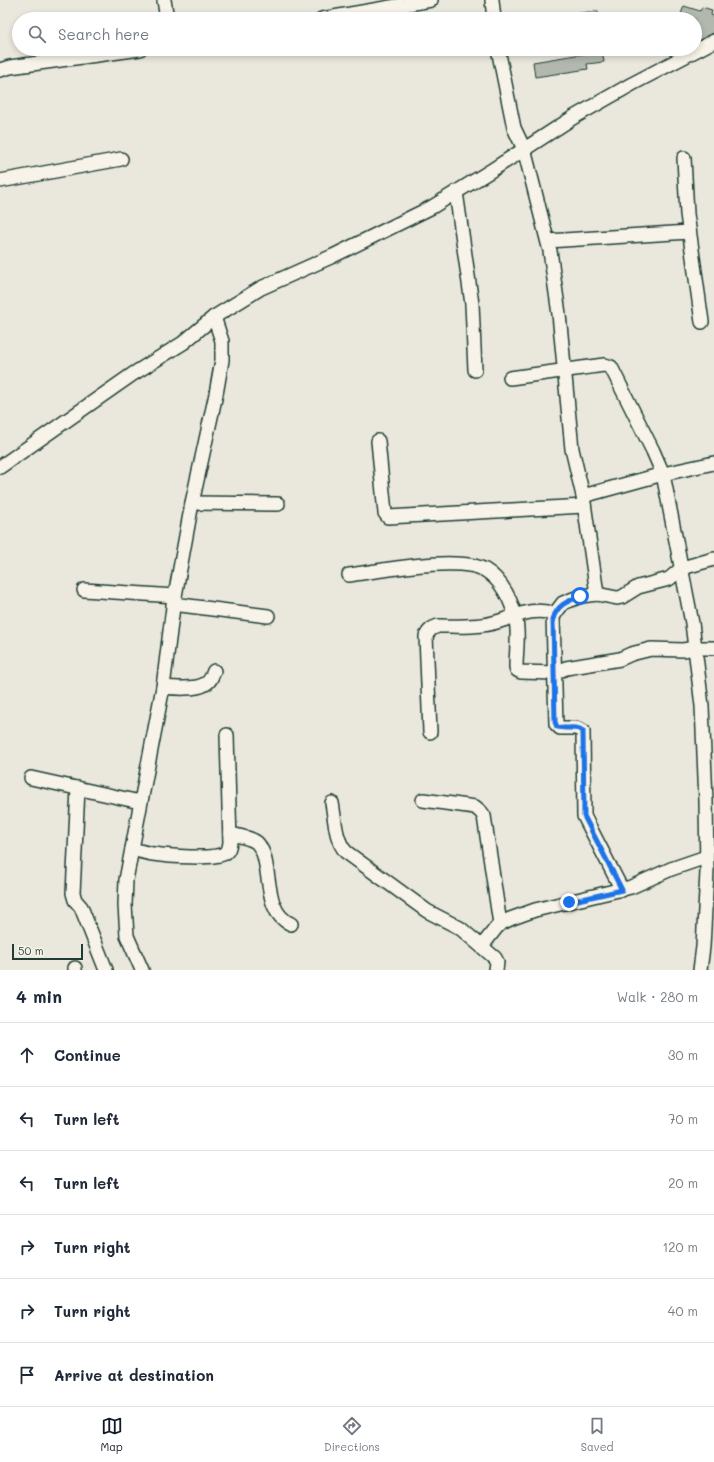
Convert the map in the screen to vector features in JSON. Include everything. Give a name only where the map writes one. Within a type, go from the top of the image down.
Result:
[{"type":"street","points":[[164,0],[166,12]]},
{"type":"street","points":[[358,12],[415,1],[431,0]]},
{"type":"street","points":[[492,0],[493,12]]},
{"type":"street","points":[[702,47],[714,41]]},
{"type":"street","points":[[3,68],[90,56]]},
{"type":"street","points":[[499,56],[514,128],[524,149],[548,241],[559,314],[572,449],[583,501],[597,594]]},
{"type":"street","points":[[0,467],[134,374],[183,343],[214,317],[261,288],[333,256],[432,207],[574,117],[685,56]]},
{"type":"street","points":[[684,158],[689,232],[702,322]]},
{"type":"street","points":[[0,181],[121,159]]},
{"type":"street","points":[[456,192],[472,304],[475,370]]},
{"type":"street","points":[[548,241],[689,232]]},
{"type":"street","points":[[142,970],[127,936],[125,905],[126,880],[163,686],[174,600],[192,503],[222,360],[222,341],[214,317]]},
{"type":"street","points":[[510,378],[604,365],[611,367],[654,450],[663,474],[682,568],[695,648],[702,706],[710,801],[710,898],[700,970]]},
{"type":"street","points":[[378,441],[385,513],[388,517],[583,501],[663,474],[714,464]]},
{"type":"street","points":[[192,503],[278,504]]},
{"type":"street","points":[[622,890],[584,816],[583,731],[576,728],[560,728],[556,724],[553,619],[559,607],[580,596],[597,594],[616,598],[622,597],[638,587],[669,579],[682,568],[714,559]]},
{"type":"street","points":[[349,575],[461,563],[486,570],[500,584],[510,601],[517,628],[516,667],[517,670],[521,672],[554,673],[573,667],[620,659],[631,654],[647,650],[714,648]]},
{"type":"street","points":[[84,590],[174,600],[268,616]]},
{"type":"street","points":[[430,732],[426,636],[428,631],[438,626],[490,624],[514,615],[540,611],[555,614]]},
{"type":"street","points":[[163,686],[181,688],[200,686],[209,682],[214,671]]},
{"type":"street","points":[[132,849],[153,854],[180,856],[213,856],[227,852],[229,849],[230,834],[227,735]]},
{"type":"street","points":[[31,778],[140,802]]},
{"type":"street","points":[[78,788],[73,893],[81,907],[106,970]]},
{"type":"street","points":[[423,800],[475,807],[484,816],[500,924]]},
{"type":"street","points":[[332,803],[336,828],[341,846],[346,852],[427,911],[460,928],[495,958],[497,962],[496,970]]},
{"type":"street","points":[[230,834],[246,838],[258,844],[261,848],[267,866],[273,902],[284,921],[290,924]]},
{"type":"street","points":[[482,946],[500,924],[535,910],[631,887],[709,852]]},
{"type":"building","points":[[684,6],[700,11],[702,7],[712,10],[711,15],[714,16],[714,33],[702,39],[702,12],[682,12]]},
{"type":"building","points":[[570,56],[603,56],[604,62],[587,64],[588,69],[535,77],[533,62]]},
{"type":"route","points":[[569,902],[622,890],[584,816],[583,731],[576,728],[560,728],[557,727],[555,722],[553,616],[563,603],[580,596]]}]
